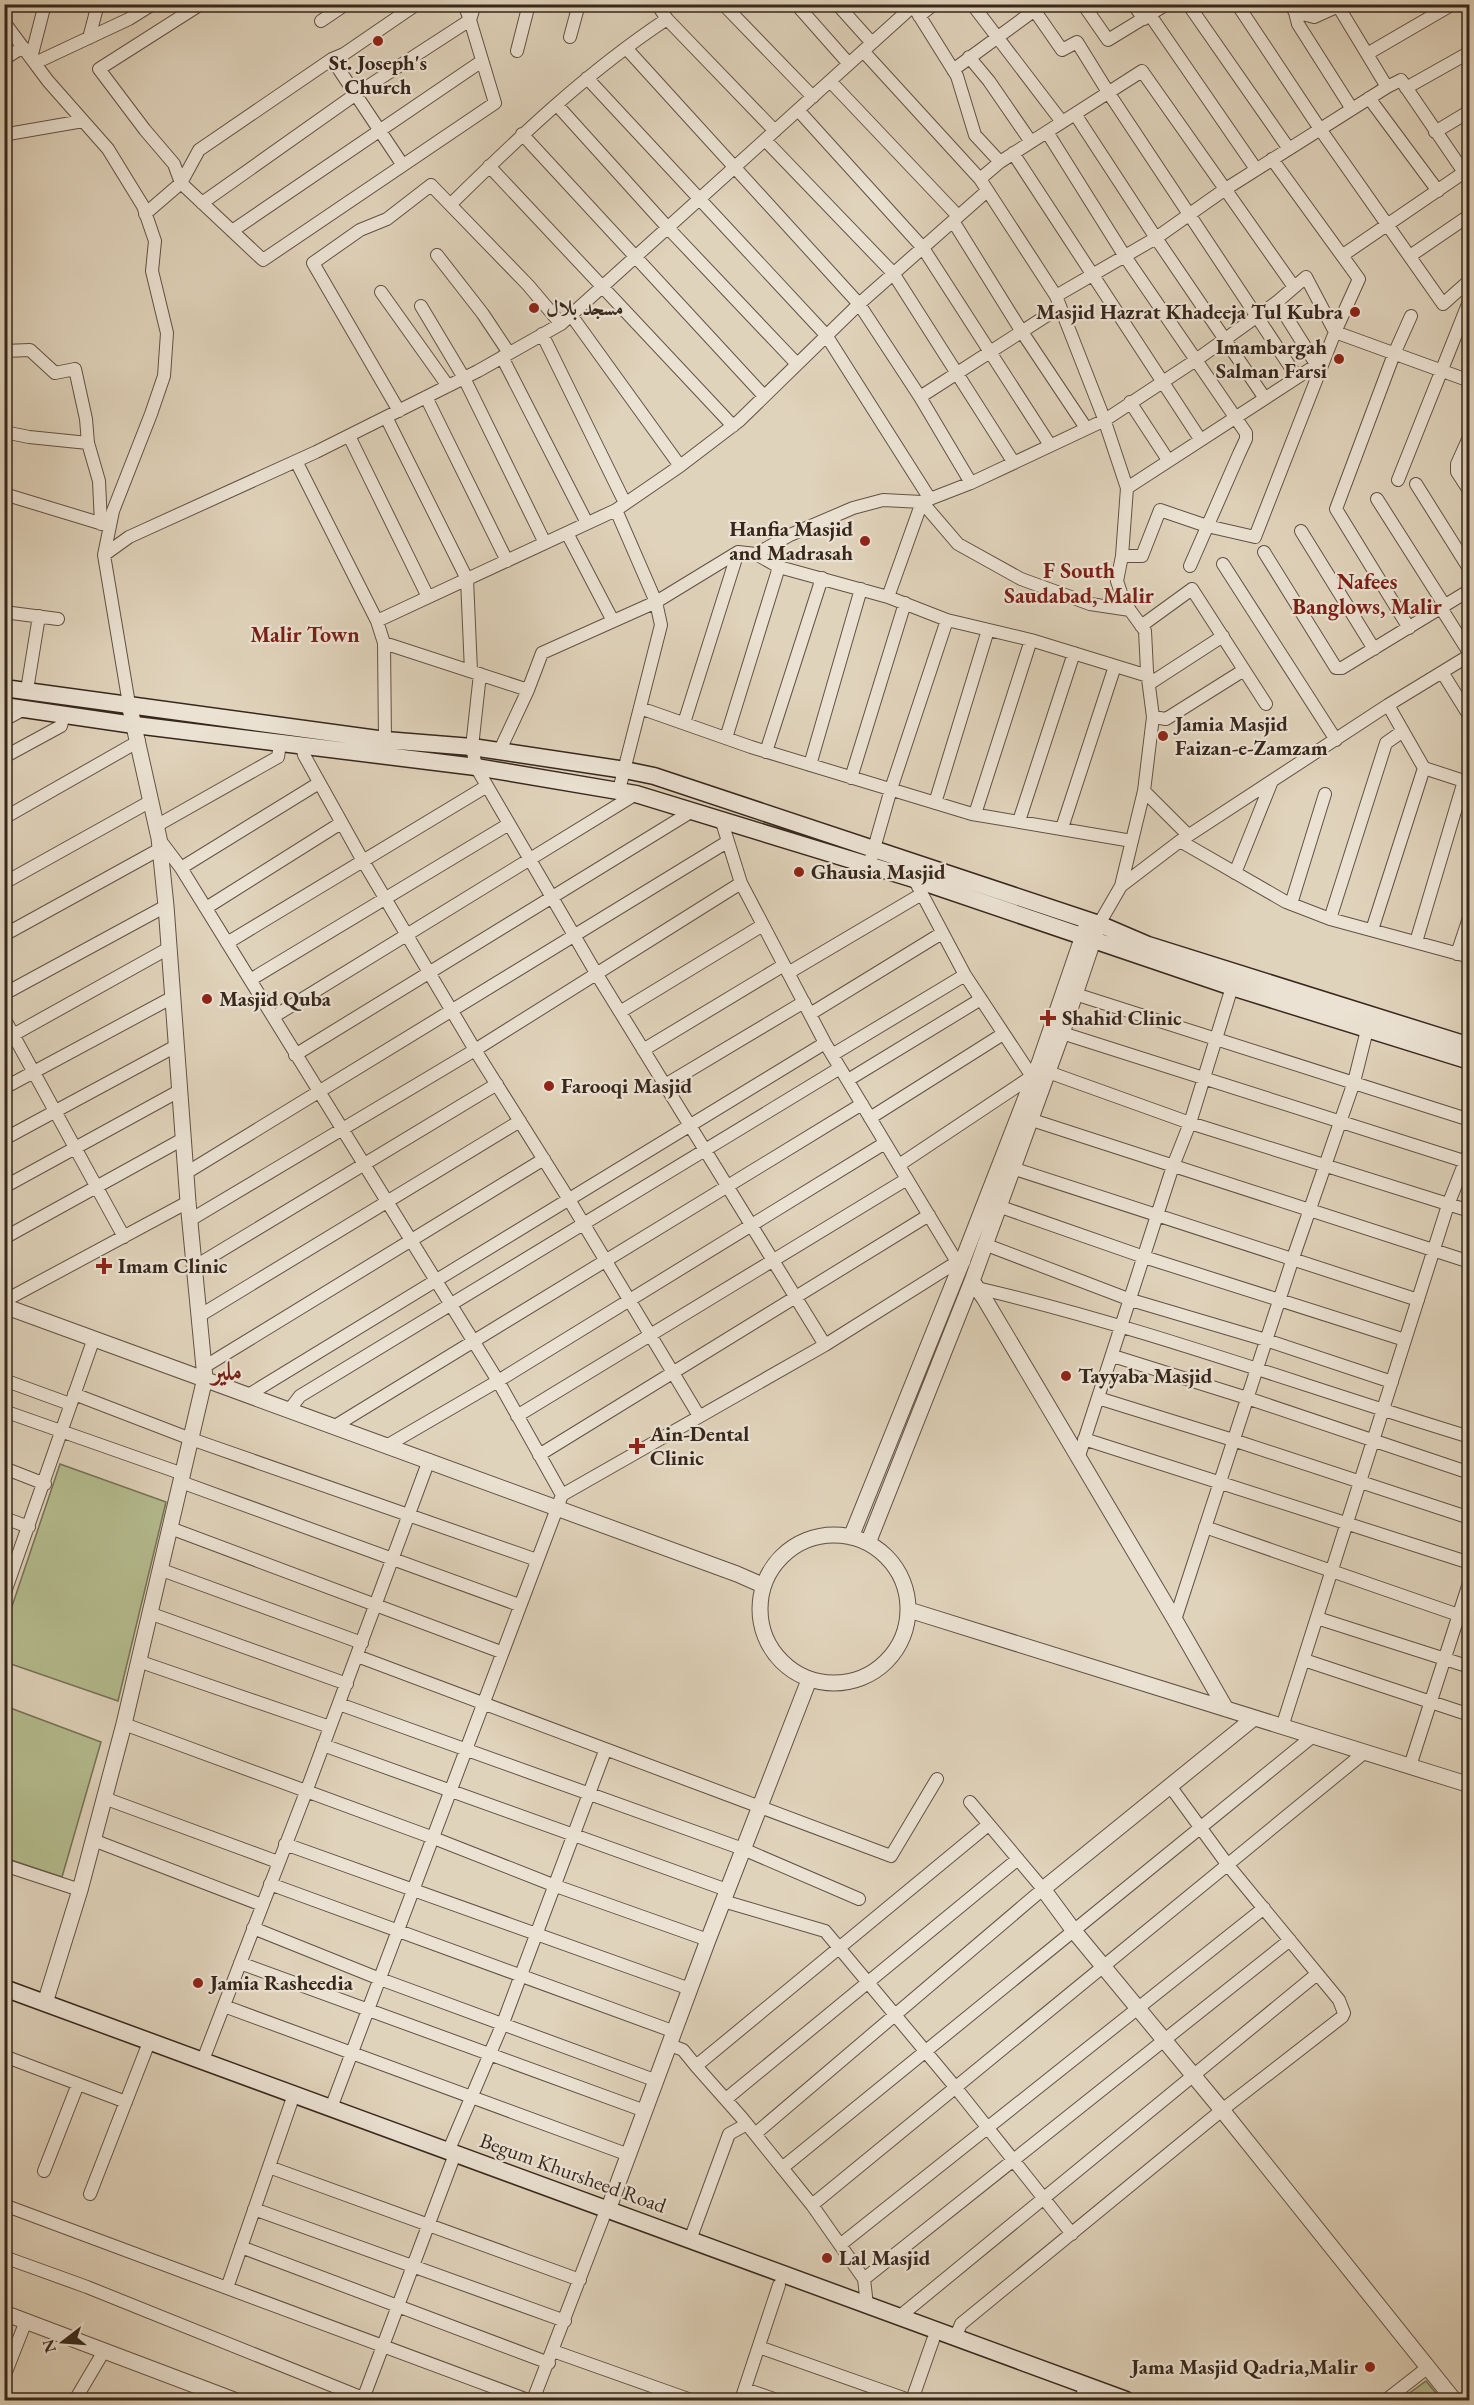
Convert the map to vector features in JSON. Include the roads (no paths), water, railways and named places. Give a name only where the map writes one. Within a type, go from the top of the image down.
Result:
[{"type":"main road","points":[[4,688],[386,740],[472,747],[654,776],[874,849],[1091,929],[1232,987],[1470,1046]]},
{"type":"main road","points":[[4,706],[280,744],[476,767],[628,792],[694,810],[869,866],[917,887],[1148,945],[1369,1022],[1470,1061]]},
{"type":"main road","name":"Begum Khursheed Road","points":[[4,1988],[192,2060],[331,2108],[389,2134]]},
{"type":"main road","name":"Begum Khursheed Road","points":[[4,1998],[146,2050],[192,2060],[291,2103],[389,2134],[605,2214],[779,2285],[933,2340],[1086,2399]]},
{"type":"main road","name":"Begum Khursheed Road","points":[[605,2214],[690,2240],[1126,2400]]},
{"type":"street","points":[[33,60],[45,4]]},
{"type":"street","points":[[89,38],[98,4]]},
{"type":"street","points":[[201,4],[99,69],[174,164],[181,183],[263,260],[495,103],[471,20],[464,4]]},
{"type":"street","points":[[321,21],[346,4]]},
{"type":"street","points":[[145,214],[181,183],[199,150],[332,58],[344,54],[417,4]]},
{"type":"street","points":[[202,203],[356,94],[471,20],[475,4]]},
{"type":"street","points":[[517,51],[529,4]]},
{"type":"street","points":[[570,37],[579,4]]},
{"type":"street","points":[[657,4],[667,19],[775,131]]},
{"type":"street","points":[[723,4],[813,97]]},
{"type":"street","points":[[796,4],[849,64]]},
{"type":"street","points":[[837,4],[868,47],[980,179],[1058,302],[1105,420],[1127,488],[1122,556],[1117,581],[1124,602],[1145,631],[1148,680],[1154,717],[1144,791],[1121,886]]},
{"type":"street","points":[[104,555],[129,537],[349,436],[464,378],[561,324],[868,47],[915,9],[934,4]]},
{"type":"street","points":[[972,4],[1062,122]]},
{"type":"street","points":[[1083,4],[1108,40],[1167,4]]},
{"type":"street","points":[[1133,4],[1147,17],[1256,170]]},
{"type":"street","points":[[1188,4],[1288,149]]},
{"type":"street","points":[[1237,4],[1320,129],[1443,304],[1470,280]]},
{"type":"street","points":[[1367,54],[1453,4]]},
{"type":"street","points":[[1292,8],[1314,17],[1341,5],[1387,87]]},
{"type":"street","points":[[33,60],[89,38],[149,6]]},
{"type":"street","points":[[952,69],[997,38],[1036,6],[1062,50],[1077,42],[1107,92],[1297,377]]},
{"type":"street","points":[[1292,8],[1298,24],[1352,109]]},
{"type":"street","points":[[915,9],[957,76],[975,135],[1000,162]]},
{"type":"street","points":[[451,204],[522,134],[587,78],[667,19]]},
{"type":"street","points":[[4,22],[83,121],[108,148],[145,214],[155,241],[152,271],[167,333],[164,376],[113,511],[105,525]]},
{"type":"street","points":[[4,59],[23,47]]},
{"type":"street","points":[[626,48],[858,304],[920,397],[971,483]]},
{"type":"street","points":[[1406,88],[1470,52]]},
{"type":"street","points":[[969,57],[989,81],[1031,141]]},
{"type":"street","points":[[332,58],[378,131],[402,164]]},
{"type":"street","points":[[232,231],[482,61]]},
{"type":"street","points":[[980,179],[1013,153],[1142,71],[1294,287]]},
{"type":"street","points":[[587,78],[826,335],[926,500],[958,544],[1021,579],[1090,604],[1130,610]]},
{"type":"street","points":[[920,397],[1022,332],[1092,274],[1156,238],[1272,159],[1401,80],[1466,177],[1438,190],[1343,255]]},
{"type":"street","points":[[830,81],[956,218],[1022,332],[1086,428]]},
{"type":"street","points":[[1369,98],[1438,190]]},
{"type":"street","points":[[557,105],[668,228],[796,364]]},
{"type":"street","points":[[798,110],[923,248],[1050,445]]},
{"type":"street","points":[[1435,132],[1470,111]]},
{"type":"street","points":[[1075,114],[1264,397]]},
{"type":"street","points":[[4,132],[8,134],[83,121]]},
{"type":"street","points":[[1047,132],[1124,255],[1246,433],[1246,439],[1190,566]]},
{"type":"street","points":[[522,134],[764,396]]},
{"type":"street","points":[[765,140],[893,273],[1014,463]]},
{"type":"street","points":[[1013,153],[1200,439]]},
{"type":"street","points":[[1122,556],[1142,556],[1160,510],[1208,526],[1255,537],[1320,362],[1359,279],[1272,159]]},
{"type":"street","points":[[489,166],[733,426]]},
{"type":"street","points":[[399,411],[313,263],[360,230],[387,219],[431,185],[528,285],[561,324]]},
{"type":"street","points":[[377,621],[620,507],[680,466],[733,426],[858,304],[987,191]]},
{"type":"street","points":[[1410,256],[1470,215]]},
{"type":"street","points":[[437,255],[483,314],[506,355],[587,523]]},
{"type":"street","points":[[756,554],[790,535],[853,508],[883,500],[926,500],[971,483],[1105,420],[1196,360],[1277,302],[1306,278],[1335,332],[1470,381]]},
{"type":"street","points":[[381,292],[448,386]]},
{"type":"street","points":[[1398,480],[1470,299]]},
{"type":"street","points":[[1277,302],[1320,362]]},
{"type":"street","points":[[421,306],[464,378],[545,543]]},
{"type":"street","points":[[571,315],[680,466]]},
{"type":"street","points":[[1409,628],[1336,509],[1394,354],[1411,316]]},
{"type":"street","points":[[273,1017],[530,859],[628,792],[625,770],[661,625],[656,602],[620,507],[542,334]]},
{"type":"street","points":[[4,351],[30,350],[55,374],[75,369],[86,419],[88,443],[99,481],[105,525],[104,555],[129,704],[139,741],[158,838],[166,906],[188,1202],[205,1372],[124,1724],[80,1890],[45,2003]]},
{"type":"street","points":[[1127,488],[1320,362]]},
{"type":"street","points":[[426,397],[507,561]]},
{"type":"street","points":[[1130,402],[1168,460]]},
{"type":"street","points":[[386,417],[467,579],[476,673],[472,747],[476,767],[596,973],[825,1345]]},
{"type":"street","points":[[4,432],[29,438],[88,443]]},
{"type":"street","points":[[1470,435],[1457,464],[1456,472],[1470,492]]},
{"type":"street","points":[[349,436],[428,597]]},
{"type":"street","points":[[296,461],[377,621],[384,643],[386,740]]},
{"type":"street","points":[[1416,484],[1470,570]]},
{"type":"street","points":[[4,494],[105,525]]},
{"type":"street","points":[[851,1537],[965,1263],[1032,1077],[1091,929],[1121,886],[1184,838],[1388,705],[1470,655],[1377,499]]},
{"type":"street","points":[[888,597],[926,500]]},
{"type":"street","points":[[1301,531],[1374,650]]},
{"type":"street","points":[[567,533],[613,621]]},
{"type":"street","points":[[684,723],[738,552]]},
{"type":"street","points":[[499,752],[528,690],[542,652],[656,602],[738,552],[756,554],[779,567],[888,597],[946,620],[1031,640],[1074,653],[1115,666],[1148,680]]},
{"type":"street","points":[[1264,552],[1336,668],[1342,668],[1374,650],[1470,591]]},
{"type":"street","points":[[1223,564],[1335,740]]},
{"type":"street","points":[[726,738],[779,567]]},
{"type":"street","points":[[766,752],[822,578]]},
{"type":"street","points":[[810,765],[861,589]]},
{"type":"street","points":[[1141,626],[1192,590],[1266,704]]},
{"type":"street","points":[[851,778],[905,603]]},
{"type":"street","points":[[4,612],[58,619]]},
{"type":"street","points":[[27,690],[39,616]]},
{"type":"street","points":[[869,866],[891,789],[946,620]]},
{"type":"street","points":[[935,803],[988,630]]},
{"type":"street","points":[[1148,680],[1223,636]]},
{"type":"street","points":[[975,814],[1031,640]]},
{"type":"street","points":[[384,643],[528,690]]},
{"type":"street","points":[[1019,821],[1074,653]]},
{"type":"street","points":[[1062,828],[1115,666]]},
{"type":"street","points":[[1154,717],[1166,719],[1244,670]]},
{"type":"street","points":[[1442,672],[1470,717]]},
{"type":"street","points":[[1388,705],[1424,768],[1467,782],[1416,942]]},
{"type":"street","points":[[4,720],[26,708]]},
{"type":"street","points":[[640,708],[766,752],[975,814],[1132,841]]},
{"type":"street","points":[[4,757],[61,726],[64,714]]},
{"type":"street","points":[[1330,919],[1386,743],[1403,731]]},
{"type":"street","points":[[4,818],[139,741]]},
{"type":"street","points":[[4,935],[158,838],[278,757],[280,744]]},
{"type":"street","points":[[302,745],[304,755],[319,783],[406,935],[699,1416]]},
{"type":"street","points":[[1372,930],[1424,768]]},
{"type":"street","points":[[1235,873],[1272,781]]},
{"type":"street","points":[[181,868],[319,783]]},
{"type":"street","points":[[227,943],[487,786]]},
{"type":"street","points":[[1144,791],[1184,838],[1235,873],[1291,904],[1330,919],[1463,956],[1470,915]]},
{"type":"street","points":[[1291,904],[1325,795]]},
{"type":"street","points":[[4,883],[151,801]]},
{"type":"street","points":[[296,1055],[694,810]]},
{"type":"street","points":[[721,819],[741,883],[825,1043],[929,1215],[965,1263],[974,1285],[1079,1456],[1226,1709]]},
{"type":"street","points":[[206,908],[341,823]]},
{"type":"street","points":[[250,980],[509,824]]},
{"type":"street","points":[[158,838],[181,868],[498,1381],[539,1455],[560,1501]]},
{"type":"street","points":[[186,1173],[727,842]]},
{"type":"street","points":[[190,1220],[475,1050],[741,883]]},
{"type":"street","points":[[643,1050],[786,969],[917,887],[965,975],[1032,1077]]},
{"type":"street","points":[[4,994],[166,906]]},
{"type":"street","points":[[620,1012],[763,925]]},
{"type":"street","points":[[331,2108],[464,1749],[560,1501],[699,1416],[965,1263],[984,1244],[1062,1033],[1075,994],[1091,929]]},
{"type":"street","points":[[810,1014],[942,933]]},
{"type":"street","points":[[9,1038],[169,948]]},
{"type":"street","points":[[832,1054],[965,975]]},
{"type":"street","points":[[1079,1456],[1173,1166],[1190,1123],[1232,987]]},
{"type":"street","points":[[1075,994],[1470,1120]]},
{"type":"street","points":[[4,1088],[172,997]]},
{"type":"street","points":[[848,1080],[981,999]]},
{"type":"street","points":[[665,1085],[804,1002]]},
{"type":"street","points":[[4,1018],[9,1038],[34,1072],[124,1237]]},
{"type":"street","points":[[1175,1620],[1246,1398],[1354,1082],[1369,1022]]},
{"type":"street","points":[[1062,1033],[1467,1163]]},
{"type":"street","points":[[870,1118],[1003,1034]]},
{"type":"street","points":[[250,1394],[825,1043]]},
{"type":"street","points":[[4,1139],[176,1046]]},
{"type":"street","points":[[290,1409],[300,1396],[840,1068]]},
{"type":"street","points":[[1048,1072],[1190,1123],[1470,1211]]},
{"type":"street","points":[[898,1165],[1032,1077]]},
{"type":"street","points":[[194,1267],[497,1084]]},
{"type":"street","points":[[4,1188],[179,1091]]},
{"type":"street","points":[[335,1426],[862,1104]]},
{"type":"street","points":[[1029,1119],[1470,1262]]},
{"type":"street","points":[[199,1316],[520,1121]]},
{"type":"street","points":[[4,1238],[183,1139]]},
{"type":"street","points":[[388,1445],[498,1381],[885,1143]]},
{"type":"street","points":[[1282,1727],[1448,1205],[1467,1163],[1470,1149]]},
{"type":"street","points":[[205,1372],[411,1240],[544,1159]]},
{"type":"street","points":[[1012,1168],[1418,1300]]},
{"type":"street","points":[[517,1416],[773,1263],[907,1179]]},
{"type":"street","points":[[4,1303],[188,1202]]},
{"type":"street","points":[[998,1206],[1144,1257],[1405,1340]]},
{"type":"street","points":[[539,1455],[929,1215]]},
{"type":"street","points":[[984,1244],[1131,1300],[1266,1340],[1392,1382]]},
{"type":"street","points":[[974,1285],[1256,1368],[1382,1411],[1470,1437]]},
{"type":"street","points":[[868,1543],[974,1285]]},
{"type":"street","points":[[4,1303],[94,1338],[205,1372],[250,1394],[429,1460],[560,1501],[762,1585]]},
{"type":"street","points":[[4,1595],[9,1571],[45,1484],[94,1338]]},
{"type":"street","points":[[1113,1356],[1470,1473]]},
{"type":"street","points":[[4,1380],[72,1399],[191,1439],[537,1560]]},
{"type":"street","points":[[1098,1398],[1470,1518]]},
{"type":"street","points":[[4,1411],[519,1605]]},
{"type":"street","points":[[1084,1439],[1470,1563]]},
{"type":"street","points":[[192,2060],[224,2006],[429,1460]]},
{"type":"street","points":[[4,1468],[45,1484]]},
{"type":"street","points":[[4,1518],[29,1527]]},
{"type":"street","points":[[1205,1527],[1464,1617]]},
{"type":"street","points":[[170,1528],[501,1652]]},
{"type":"street","points":[[823,1535],[851,1537],[868,1543],[882,1552],[896,1568],[905,1588],[909,1610],[905,1633],[894,1654],[877,1671],[856,1681],[833,1684],[809,1680],[789,1670],[773,1653],[762,1632],[759,1609],[762,1585],[778,1559],[803,1541],[823,1535]]},
{"type":"street","points":[[159,1569],[362,1643]]},
{"type":"street","points":[[1410,1766],[1444,1660],[1464,1617],[1470,1580]]},
{"type":"street","points":[[909,1610],[1470,1785]]},
{"type":"street","points":[[149,1613],[346,1684]]},
{"type":"street","points":[[1317,1617],[1470,1667]]},
{"type":"street","points":[[357,1656],[891,1856],[937,1779]]},
{"type":"street","points":[[1304,1660],[1470,1715]]},
{"type":"street","points":[[138,1661],[330,1727]]},
{"type":"street","points":[[533,2400],[629,2155],[708,1940],[809,1680]]},
{"type":"street","points":[[339,1704],[743,1849],[859,1899]]},
{"type":"street","points":[[690,2240],[729,2134],[751,2129],[895,2015],[1043,1889],[1254,1718]]},
{"type":"street","points":[[124,1724],[431,1837],[553,1885],[708,1940]]},
{"type":"street","points":[[782,2168],[1312,1736]]},
{"type":"street","points":[[323,1745],[573,1835],[725,1896],[825,1931],[956,2088],[1072,2234]]},
{"type":"street","points":[[4,2257],[87,2287],[366,2400],[472,2097],[503,2023],[605,1750]]},
{"type":"street","points":[[812,2205],[1365,1752]]},
{"type":"street","points":[[955,2338],[962,2324],[1222,2110],[1342,2017],[1344,2013],[1338,2000],[1227,1864],[1170,1786]]},
{"type":"street","points":[[104,1798],[278,1862]]},
{"type":"street","points":[[970,1802],[1043,1889],[1136,2009],[1164,2039],[1222,2110],[1454,2400]]},
{"type":"street","points":[[696,2066],[988,1824]]},
{"type":"street","points":[[93,1840],[262,1905]]},
{"type":"street","points":[[285,1844],[690,1989]]},
{"type":"street","points":[[726,2099],[1018,1859]]},
{"type":"street","points":[[4,1865],[80,1890]]},
{"type":"street","points":[[270,1884],[520,1976],[673,2039],[726,2099],[812,2205],[864,2279],[867,2306]]},
{"type":"street","points":[[840,2245],[1264,1908]]},
{"type":"street","points":[[253,1929],[380,1979],[657,2080]]},
{"type":"street","points":[[864,2279],[1290,1940]]},
{"type":"street","points":[[240,1963],[645,2111]]},
{"type":"street","points":[[899,2317],[1317,1974]]},
{"type":"street","points":[[224,2006],[629,2155]]},
{"type":"street","points":[[90,2194],[146,2050]]},
{"type":"street","points":[[4,2056],[126,2102]]},
{"type":"street","points":[[44,2171],[78,2084]]},
{"type":"street","points":[[227,2288],[291,2103]]},
{"type":"street","points":[[268,2167],[580,2280]]},
{"type":"street","points":[[4,2205],[528,2400]]},
{"type":"street","points":[[254,2209],[565,2321]]},
{"type":"street","points":[[241,2247],[398,2306],[551,2357],[691,2400]]},
{"type":"street","points":[[777,2400],[743,2395],[779,2285]]},
{"type":"street","points":[[4,2313],[234,2400]]},
{"type":"street","points":[[4,2378],[26,2321]]},
{"type":"street","points":[[759,2347],[910,2400],[933,2340]]},
{"type":"street","points":[[80,2399],[105,2351]]},
{"type":"street","points":[[1386,2400],[1427,2368]]},
{"type":"place","name":"St. Joseph's Church","points":[[378,41]]},
{"type":"place","name":"مسجد بلال","points":[[534,308]]},
{"type":"place","name":"Masjid Hazrat Khadeeja Tul Kubra","points":[[1355,312]]},
{"type":"place","name":"Imambargah Salman Farsi","points":[[1339,359]]},
{"type":"place","name":"Hanfia Masjid and Madrasah","points":[[865,541]]},
{"type":"place","name":"Jamia Masjid Faizan-e-Zamzam","points":[[1163,736]]},
{"type":"place","name":"Ghausia Masjid","points":[[799,872]]},
{"type":"place","name":"Masjid Quba","points":[[207,999]]},
{"type":"place","name":"Shahid Clinic","points":[[1048,1018]]},
{"type":"place","name":"Farooqi Masjid","points":[[549,1086]]},
{"type":"place","name":"Imam Clinic","points":[[104,1266]]},
{"type":"place","name":"Tayyaba Masjid","points":[[1066,1376]]},
{"type":"place","name":"Ain-Dental Clinic","points":[[637,1446]]},
{"type":"place","name":"Jamia Rasheedia","points":[[198,1983]]},
{"type":"place","name":"Lal Masjid","points":[[827,2258]]},
{"type":"place","name":"Jama Masjid Qadria,Malir","points":[[1370,2367]]},
{"type":"district","name":"F South Saudabad, Malir","points":[[1079,582]]},
{"type":"district","name":"Nafees Banglows, Malir","points":[[1367,594]]},
{"type":"district","name":"Malir Town","points":[[305,634]]},
{"type":"district","name":"ملیر","points":[[227,1371]]}]
